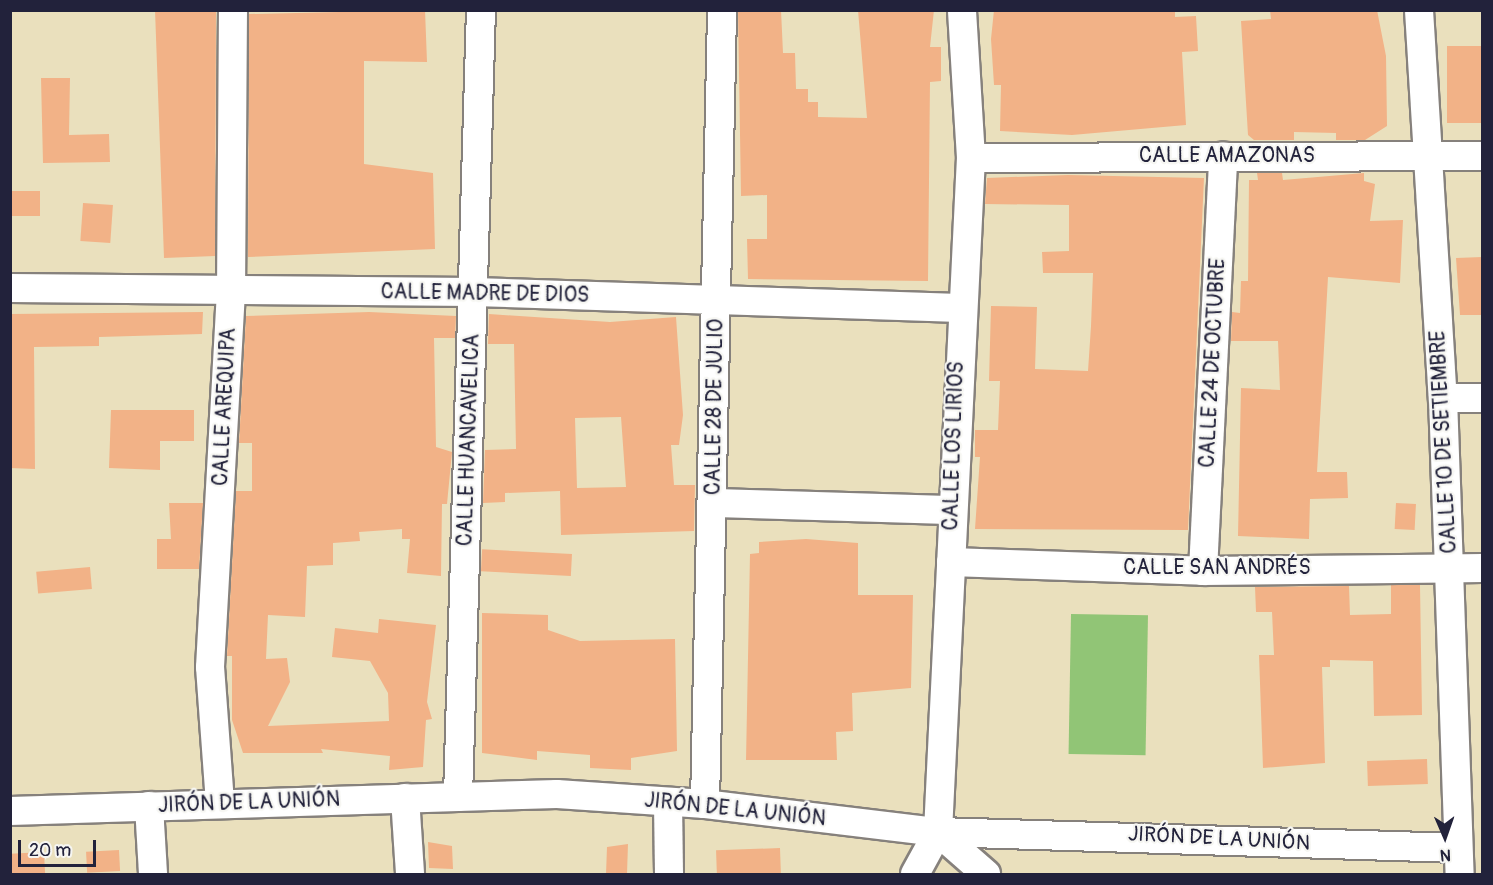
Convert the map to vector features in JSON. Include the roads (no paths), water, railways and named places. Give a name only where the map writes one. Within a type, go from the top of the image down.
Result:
[{"type":"street","name":"CALLE AREQUIPA","points":[[220,803],[210,667],[231,294],[233,10]]},
{"type":"street","name":"CALLE HUANCAVELICA","points":[[458,797],[481,10]]},
{"type":"street","name":"CALLE 28 DE JULIO","points":[[705,804],[718,299],[722,10]]},
{"type":"street","name":"CALLE LOS LIRIOS","points":[[915,874],[938,832],[960,308],[971,158],[962,10]]},
{"type":"street","name":"CALLE 10 DE SETIEMBRE","points":[[1419,10],[1443,398],[1450,566],[1469,814],[1459,861]]},
{"type":"street","name":"CALLE 24 DE OCTUBRE","points":[[1203,571],[1223,156]]},
{"type":"street","name":"CALLE AMAZONAS","points":[[971,158],[1482,156]]},
{"type":"street","name":"CALLE MADRE DE DIOS","points":[[10,288],[231,294],[474,292],[960,308]]},
{"type":"street","points":[[1443,398],[1482,398]]},
{"type":"street","points":[[713,503],[951,510]]},
{"type":"street","name":"CALLE SAN ANDRÉS","points":[[951,562],[1203,571],[1450,566],[1482,568]]},
{"type":"street","name":"JIRÓN DE LA UNIÓN","points":[[10,811],[557,794],[705,804],[938,832],[1459,861]]},
{"type":"street","points":[[405,798],[410,874]]},
{"type":"street","points":[[668,801],[669,874]]},
{"type":"street","points":[[149,806],[153,874]]},
{"type":"street","points":[[938,832],[986,874]]}]
